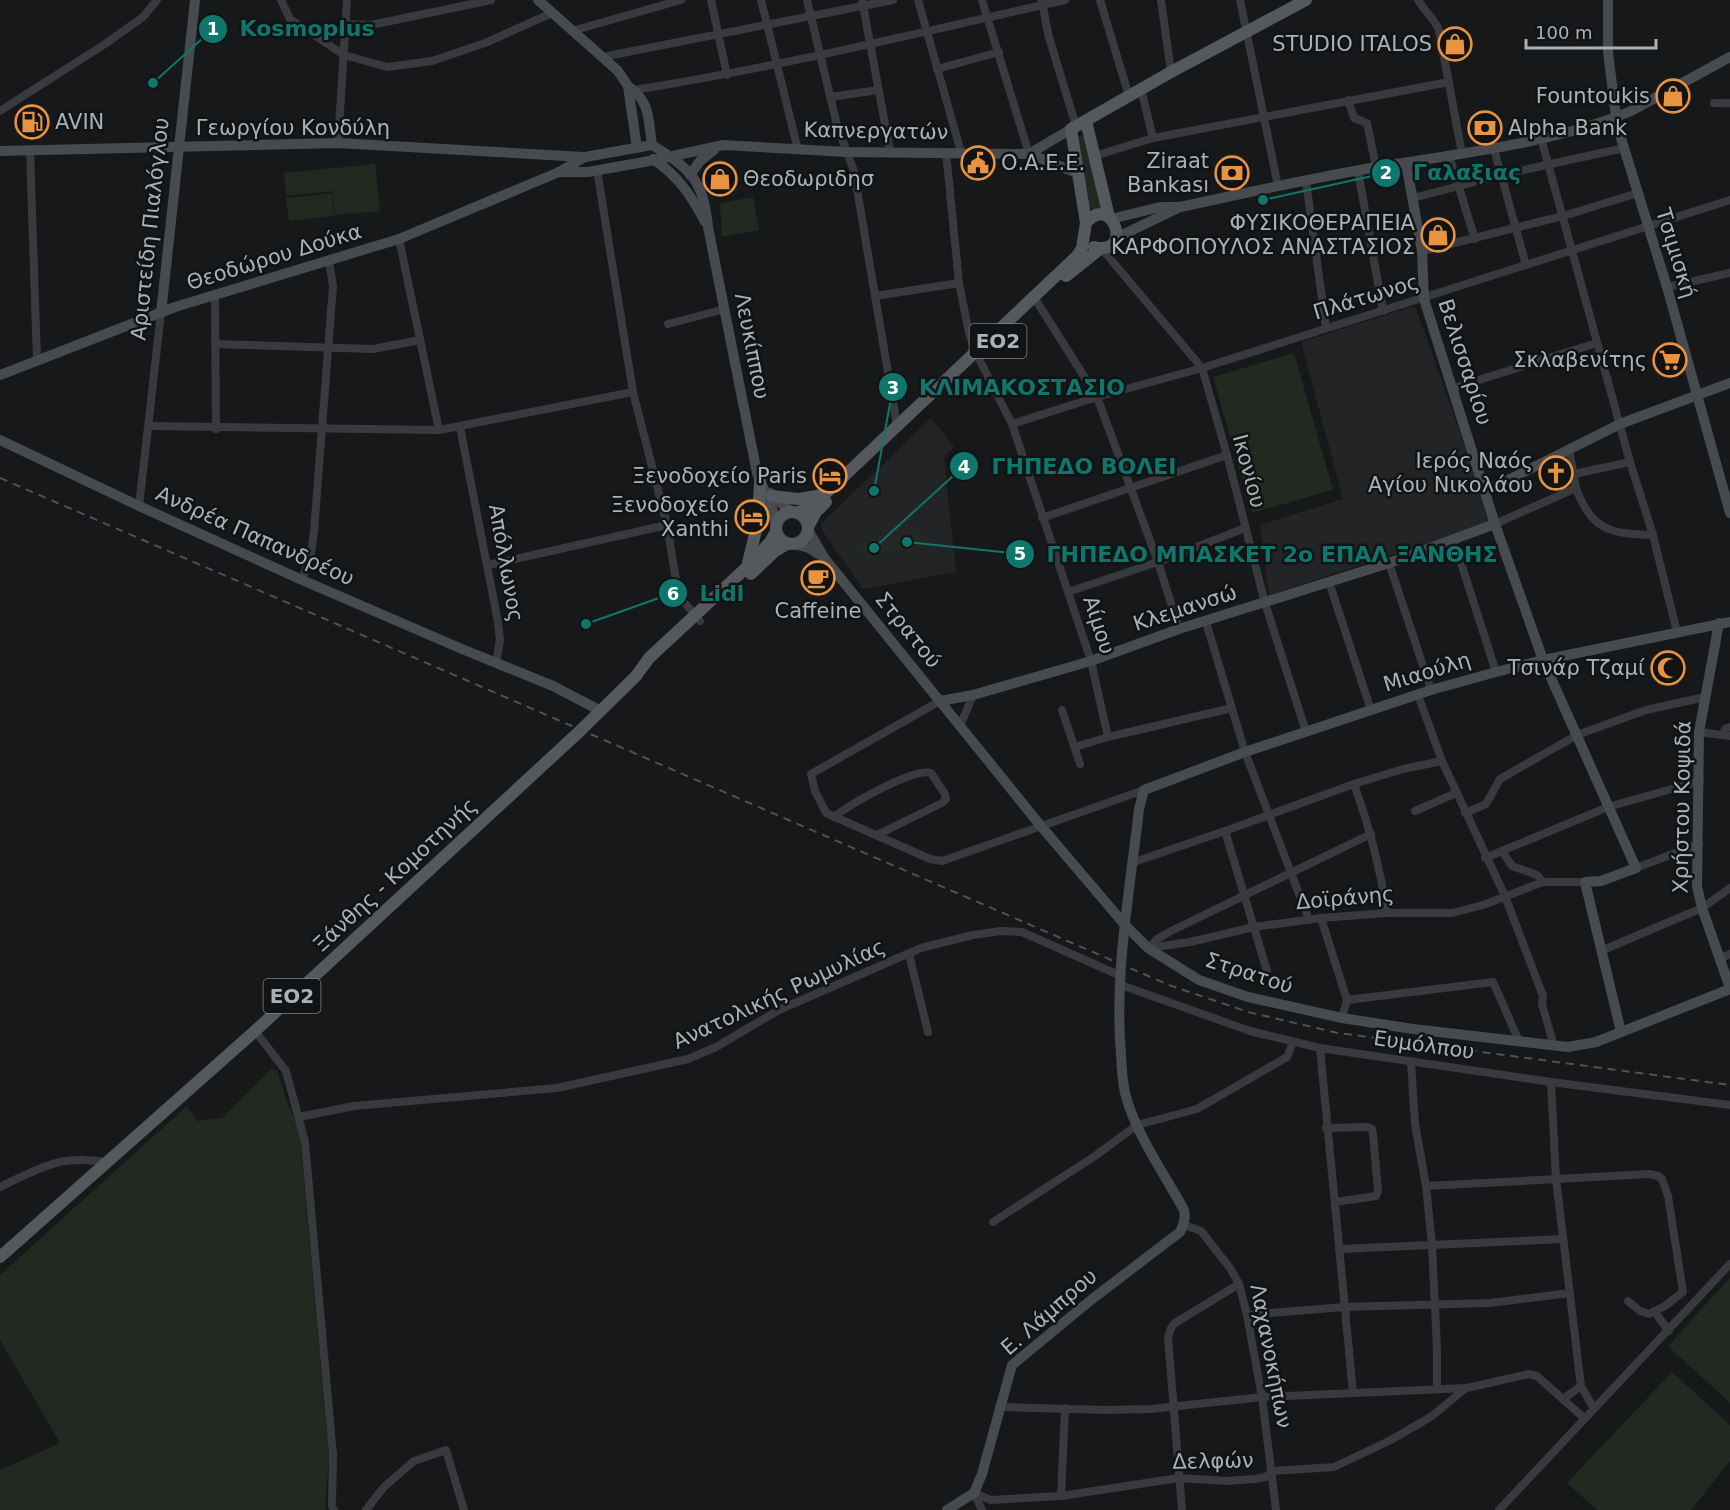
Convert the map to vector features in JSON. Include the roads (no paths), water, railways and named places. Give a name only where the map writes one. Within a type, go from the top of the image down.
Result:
[{"type":"main road","points":[[1078,126],[1171,72],[1306,0]]},
{"type":"main road","points":[[1078,126],[1094,156],[1110,218],[1117,227],[1116,238]]},
{"type":"main road","points":[[1078,126],[1077,173],[1085,229],[1089,244],[1101,249]]},
{"type":"main road","points":[[1085,229],[1093,216],[1104,215],[1110,218]]},
{"type":"main road","name":"ΕΟ2","points":[[601,711],[636,676],[650,658],[774,552],[803,540],[816,512],[1036,300],[1077,256],[1082,248],[1085,229]]},
{"type":"main road","name":"ΕΟ2","points":[[1036,300],[1101,249],[1111,245],[1116,238]]},
{"type":"main road","name":"ΕΟ2","points":[[698,618],[770,542],[778,522],[784,515],[808,508],[824,495],[977,355]]},
{"type":"main road","points":[[746,568],[758,522],[758,477]]},
{"type":"main road","points":[[772,496],[798,499],[824,495]]},
{"type":"main road","points":[[795,513],[804,518],[808,529]]},
{"type":"main road","points":[[776,529],[782,541],[790,544]]},
{"type":"main road","name":"Ξάνθης - Κομοτηνής","points":[[0,1257],[255,1031],[601,711]]},
{"type":"street","points":[[0,111],[143,17],[157,0]]},
{"type":"street","name":"Αριστείδη Πιαλόγλου","points":[[140,506],[195,0]]},
{"type":"street","points":[[281,0],[290,19],[344,55],[387,67],[432,61],[485,43],[552,13]]},
{"type":"street","points":[[338,143],[347,0]]},
{"type":"street","points":[[346,24],[371,25],[491,0]]},
{"type":"street","points":[[538,0],[618,71],[645,104],[652,145]]},
{"type":"street","points":[[572,31],[681,0]]},
{"type":"street","points":[[711,0],[727,75]]},
{"type":"street","points":[[761,0],[798,150]]},
{"type":"street","points":[[807,0],[830,97],[854,171],[897,426]]},
{"type":"street","points":[[602,57],[863,3],[893,0]]},
{"type":"street","points":[[918,0],[961,152]]},
{"type":"street","points":[[982,0],[1029,154]]},
{"type":"street","points":[[631,88],[727,75],[927,32],[1042,2],[1065,0]]},
{"type":"street","points":[[1100,0],[1129,96]]},
{"type":"street","points":[[1161,0],[1171,72]]},
{"type":"street","points":[[1240,0],[1278,186]]},
{"type":"street","points":[[1419,0],[1424,10],[1434,19],[1439,30],[1462,154]]},
{"type":"street","name":"Τσιμισκή","points":[[1608,0],[1608,52],[1616,117],[1667,287],[1730,513]]},
{"type":"street","points":[[1029,154],[1078,126],[1048,34],[1042,2]]},
{"type":"street","points":[[863,3],[890,151]]},
{"type":"street","points":[[937,69],[999,52]]},
{"type":"street","points":[[1110,218],[1160,207],[1180,207],[1376,167],[1494,149],[1541,138],[1616,117],[1730,57]]},
{"type":"street","points":[[1094,156],[1153,138],[1348,99],[1449,82]]},
{"type":"street","points":[[631,88],[638,148]]},
{"type":"street","points":[[1141,89],[1153,138]]},
{"type":"street","points":[[830,97],[878,90]]},
{"type":"street","points":[[1348,99],[1354,118],[1367,123],[1376,167]]},
{"type":"street","points":[[1714,103],[1730,103]]},
{"type":"street","points":[[1541,138],[1630,462],[1653,535],[1677,632]]},
{"type":"street","name":"Γεωργίου Κονδύλη","points":[[0,151],[338,143],[585,157]]},
{"type":"street","name":"Θεοδώρου Δούκα","points":[[0,375],[160,313],[399,239],[559,172],[585,157],[652,145]]},
{"type":"street","name":"Λευκίππου","points":[[652,145],[671,157],[690,175],[701,190],[706,205],[708,227],[758,477],[774,511],[776,529]]},
{"type":"street","points":[[690,175],[706,155],[723,146]]},
{"type":"street","name":"Καπνεργατών","points":[[655,160],[723,146],[846,152],[1029,154]]},
{"type":"street","name":"Λευκίππου","points":[[638,148],[669,170],[687,189],[708,227]]},
{"type":"street","points":[[1413,198],[1501,175],[1624,148]]},
{"type":"street","points":[[1494,149],[1526,265]]},
{"type":"street","points":[[30,150],[37,360]]},
{"type":"street","name":"Αίμου","points":[[946,152],[959,283],[969,333],[977,355],[1012,424],[1090,661],[1108,737]]},
{"type":"street","points":[[1029,154],[1077,173]]},
{"type":"street","points":[[1449,156],[1474,239]]},
{"type":"street","name":"Θεοδώρου Δούκα","points":[[559,172],[597,170],[655,160]]},
{"type":"street","name":"Βελισσαρίου","points":[[1406,163],[1422,251],[1424,299],[1495,524],[1543,660],[1636,867]]},
{"type":"street","points":[[597,170],[633,392],[667,525],[677,586],[683,601],[698,618]]},
{"type":"street","points":[[1358,171],[1383,310]]},
{"type":"street","points":[[1306,181],[1326,328]]},
{"type":"street","points":[[1422,251],[1563,216],[1638,193]]},
{"type":"street","name":"Πλάτωνος","points":[[1012,424],[1424,299],[1730,200]]},
{"type":"street","points":[[1116,238],[1180,207]]},
{"type":"street","points":[[399,239],[439,430]]},
{"type":"street","name":"Ικονίου","points":[[1101,249],[1202,368],[1265,603],[1306,732]]},
{"type":"street","points":[[302,580],[313,542],[323,429],[333,286],[329,261]]},
{"type":"street","points":[[1667,287],[1730,273]]},
{"type":"street","points":[[875,296],[959,283]]},
{"type":"street","points":[[215,296],[216,429]]},
{"type":"street","points":[[1036,300],[1097,397],[1158,562],[1179,629]]},
{"type":"street","points":[[668,324],[725,309]]},
{"type":"street","points":[[215,344],[373,349],[420,340]]},
{"type":"street","points":[[1453,388],[1598,343]]},
{"type":"street","points":[[1486,491],[1620,424],[1730,384]]},
{"type":"street","points":[[148,426],[216,429],[439,430],[633,392]]},
{"type":"street","name":"Απόλλωνος","points":[[460,427],[499,630],[496,663]]},
{"type":"street","name":"Ανδρέα Παπανδρέου","points":[[0,440],[302,580],[496,663]]},
{"type":"street","points":[[1569,449],[1576,488],[1582,504],[1598,524],[1612,531],[1653,535]]},
{"type":"street","points":[[1042,518],[1227,455]]},
{"type":"street","points":[[1574,474],[1630,462]]},
{"type":"street","name":"Λευκίππου","points":[[758,477],[772,496],[795,513]]},
{"type":"street","name":"Κλεμανσώ","points":[[834,817],[824,811],[811,774],[940,701],[973,695],[1090,661],[1179,629],[1389,563],[1454,541],[1576,488]]},
{"type":"street","points":[[488,565],[667,525]]},
{"type":"street","points":[[1068,592],[1158,562],[1245,528]]},
{"type":"street","name":"Στρατού","points":[[808,529],[825,559],[1040,825],[1125,925],[1148,948],[1199,980],[1218,988],[1287,1007],[1341,1018],[1554,1046],[1587,1045],[1730,989]]},
{"type":"street","points":[[1454,541],[1496,672]]},
{"type":"street","name":"Στρατού","points":[[790,544],[809,548],[825,559]]},
{"type":"street","points":[[1389,563],[1431,690]]},
{"type":"street","points":[[1329,582],[1371,711]]},
{"type":"street","points":[[1206,622],[1245,752],[1309,920]]},
{"type":"street","name":"Μιαούλη","points":[[1144,790],[1245,752],[1431,690],[1543,660],[1725,622]]},
{"type":"street","name":"Χρήστου Κοψιδά","points":[[1725,622],[1705,697],[1699,732],[1697,886],[1702,908],[1725,956],[1730,989]]},
{"type":"street","points":[[496,663],[553,686],[601,711]]},
{"type":"street","points":[[960,726],[973,695]]},
{"type":"street","points":[[1418,695],[1442,761],[1504,896],[1544,996],[1542,1004],[1554,1046]]},
{"type":"street","points":[[1465,813],[1486,804],[1500,780],[1577,735],[1646,710],[1705,697]]},
{"type":"street","points":[[1075,747],[1232,708]]},
{"type":"street","points":[[1062,710],[1080,764]]},
{"type":"street","points":[[1699,732],[1726,735],[1725,729],[1730,727]]},
{"type":"street","points":[[1134,862],[1354,784],[1403,769],[1442,761]]},
{"type":"street","points":[[877,835],[946,799],[931,773],[920,773],[871,794],[834,817],[930,859],[944,861],[1040,825],[1144,790]]},
{"type":"street","points":[[1485,858],[1608,807],[1700,781]]},
{"type":"street","points":[[1354,784],[1371,834],[1387,913]]},
{"type":"street","points":[[1144,790],[1139,809],[1125,925],[1119,1035],[1122,1072],[1126,1099],[1137,1125],[1184,1209],[1184,1225]]},
{"type":"street","points":[[1415,812],[1456,793]]},
{"type":"street","points":[[1225,831],[1267,971]]},
{"type":"street","points":[[1148,948],[1169,932],[1371,834]]},
{"type":"street","name":"Δοϊράνης","points":[[1148,948],[1190,942],[1254,927],[1321,918],[1387,913],[1452,913],[1483,906],[1543,882],[1601,881],[1699,844]]},
{"type":"street","name":"Δοϊράνης","points":[[1502,851],[1512,866],[1537,875],[1543,882]]},
{"type":"street","points":[[1585,882],[1621,1032]]},
{"type":"street","points":[[1603,950],[1702,908],[1730,888]]},
{"type":"street","points":[[1321,918],[1347,1000],[1341,1018]]},
{"type":"street","name":"Ανατολικής Ρωμυλίας","points":[[299,1117],[354,1106],[557,1088],[688,1059],[717,1047],[779,1010],[921,948],[973,935],[1001,931],[1022,932],[1121,980]]},
{"type":"street","points":[[909,954],[928,1032]]},
{"type":"street","name":"Ευμόλπου","points":[[1121,980],[1250,1031],[1320,1048],[1551,1082],[1730,1105]]},
{"type":"street","points":[[1347,1000],[1494,982],[1518,1041]]},
{"type":"street","points":[[255,1031],[286,1071],[305,1142],[333,1455],[332,1506],[334,1510]]},
{"type":"street","points":[[993,1222],[1095,1156],[1137,1125],[1197,1110],[1287,1057],[1293,1042]]},
{"type":"street","points":[[1320,1048],[1353,1393]]},
{"type":"street","points":[[1411,1062],[1415,1124],[1426,1186],[1432,1245],[1436,1305],[1437,1389]]},
{"type":"street","points":[[1551,1082],[1556,1179],[1581,1386],[1593,1407]]},
{"type":"street","points":[[1326,1128],[1367,1126],[1373,1134],[1377,1196],[1335,1202]]},
{"type":"street","points":[[0,1187],[51,1163],[83,1159],[107,1162]]},
{"type":"street","points":[[1426,1186],[1650,1174],[1658,1176],[1662,1179],[1668,1196],[1683,1292],[1646,1314],[1628,1301]]},
{"type":"street","name":"Λαχανοκήπων","points":[[1184,1225],[1201,1231],[1230,1268],[1239,1284],[1262,1397],[1276,1510]]},
{"type":"street","name":"Ε. Λάμπρου","points":[[974,1493],[982,1474],[1012,1365],[1100,1293],[1180,1232],[1184,1225]]},
{"type":"street","points":[[1340,1249],[1563,1239]]},
{"type":"street","points":[[1499,1510],[1593,1407],[1669,1331],[1730,1264]]},
{"type":"street","points":[[1182,1510],[1168,1337],[1175,1323],[1239,1284]]},
{"type":"street","points":[[1247,1315],[1344,1306],[1490,1303],[1570,1293]]},
{"type":"street","points":[[1654,1311],[1669,1331]]},
{"type":"street","points":[[999,1407],[1106,1410],[1262,1397],[1467,1388],[1530,1374],[1537,1376],[1584,1418]]},
{"type":"street","points":[[1563,1399],[1581,1386]]},
{"type":"street","name":"Δελφών","points":[[974,1493],[991,1500],[1061,1496],[1179,1478],[1227,1481],[1266,1477],[1272,1471],[1334,1467],[1432,1416],[1467,1388]]},
{"type":"street","points":[[1061,1496],[1065,1408]]},
{"type":"street","points":[[366,1510],[384,1487],[414,1461],[446,1450],[464,1510]]},
{"type":"street","points":[[947,1510],[974,1493],[982,1510]]},
{"type":"railway","points":[[0,478],[1169,985],[1248,1012],[1338,1033],[1730,1085]]},
{"type":"place","name":"STUDIO ITALOS","points":[[1455,44]]},
{"type":"place","name":"Kosmoplus","points":[[153,83]]},
{"type":"place","name":"Fountoukis","points":[[1673,96]]},
{"type":"place","name":"AVIN","points":[[32,122]]},
{"type":"place","name":"Alpha Bank","points":[[1485,128]]},
{"type":"place","name":"Ο.Α.Ε.Ε.","points":[[978,163]]},
{"type":"place","name":"Ziraat Bankası","points":[[1232,173]]},
{"type":"place","name":"Θεοδωριδησ","points":[[720,179]]},
{"type":"place","name":"Γαλαξιας","points":[[1263,200]]},
{"type":"place","name":"ΦΥΣΙΚΟΘΕΡΑΠΕΙΑ ΚΑΡΦΟΠΟΥΛΟΣ ΑΝΑΣΤΑΣΙΟΣ","points":[[1438,235]]},
{"type":"place","name":"Σκλαβενίτης","points":[[1670,360]]},
{"type":"place","name":"Ιερός Ναός Αγίου Νικολάου","points":[[1556,473]]},
{"type":"place","name":"Ξενοδοχείο Paris","points":[[830,476]]},
{"type":"place","name":"ΚΛΙΜΑΚΟΣΤΑΣΙΟ","points":[[874,491]]},
{"type":"place","name":"Ξενοδοχείο Xanthi","points":[[752,517]]},
{"type":"place","name":"ΓΗΠΕΔΟ ΜΠΑΣΚΕΤ 2ο ΕΠΑΛ ΞΑΝΘΗΣ","points":[[907,542]]},
{"type":"place","name":"ΓΗΠΕΔΟ ΒΟΛΕΙ","points":[[874,548]]},
{"type":"place","name":"Caffeine","points":[[818,578]]},
{"type":"place","name":"Lidl","points":[[586,624]]},
{"type":"place","name":"Τσινάρ Τζαμί","points":[[1668,668]]}]
